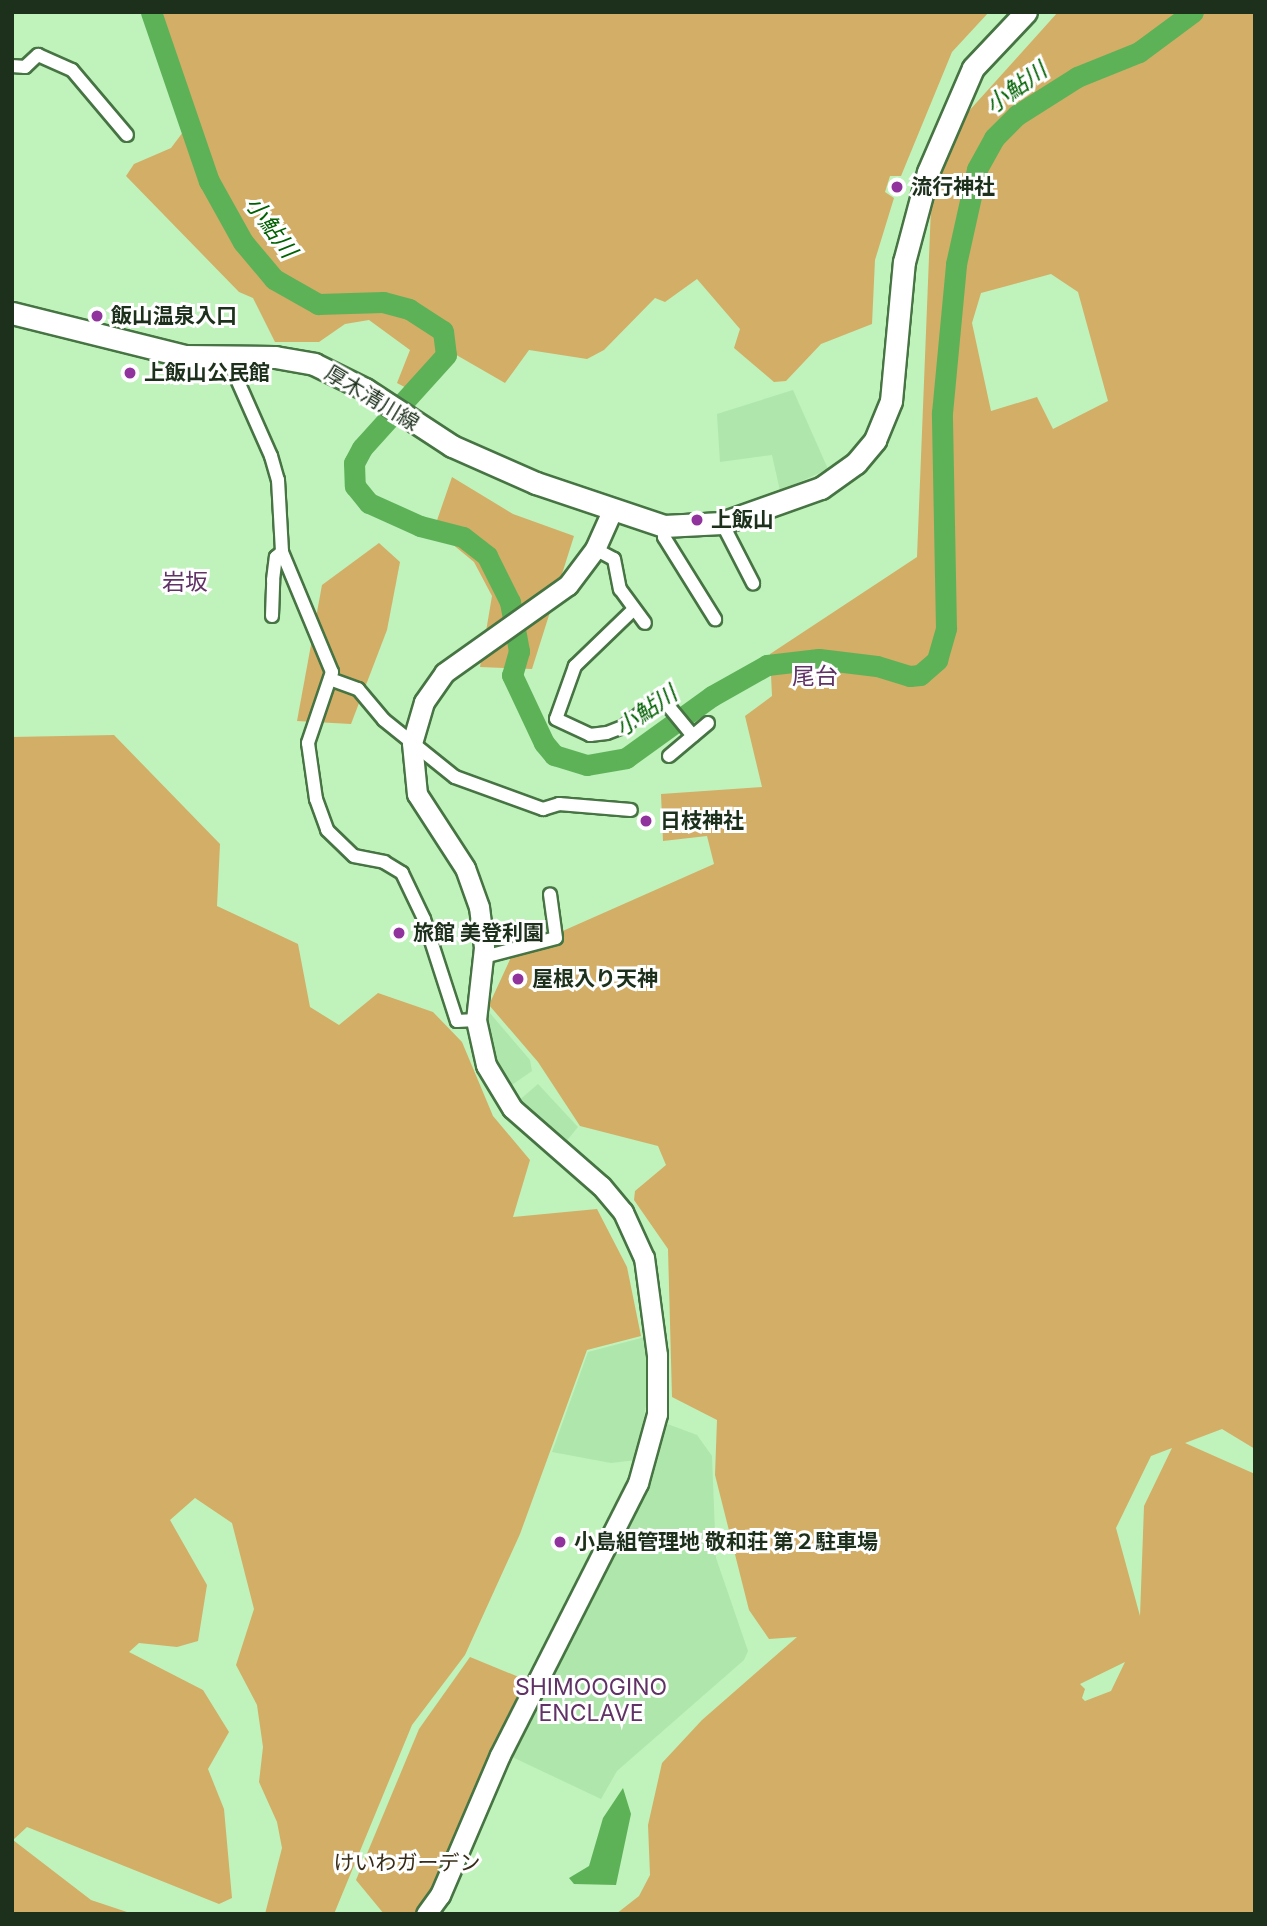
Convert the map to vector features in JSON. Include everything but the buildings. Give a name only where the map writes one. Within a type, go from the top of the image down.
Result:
[{"type":"main road","points":[[722,523],[821,488],[856,463],[875,440],[891,401],[904,262],[928,172],[973,68],[1026,12]]},
{"type":"main road","name":"厚木清川線","points":[[12,313],[185,356],[228,359],[275,357],[314,364],[376,396],[411,421],[477,458],[612,512],[670,526],[722,523]]},
{"type":"street","points":[[12,66],[24,67],[38,55],[72,70],[127,135]]},
{"type":"street","points":[[228,359],[276,471],[282,552],[332,672],[308,743],[316,799],[327,830],[354,856],[384,862],[402,873],[424,919],[457,1021],[476,1020]]},
{"type":"street","points":[[426,1914],[440,1895],[500,1755],[638,1483],[657,1414],[651,1291],[638,1241],[612,1198],[522,1119],[499,1091],[481,1052],[476,1020],[484,957],[483,924],[474,890],[417,794],[412,743],[424,702],[436,683],[478,647],[568,585],[604,546],[612,512]]},
{"type":"street","points":[[722,523],[753,583]]},
{"type":"street","points":[[670,526],[664,537],[715,619]]},
{"type":"street","points":[[604,546],[614,559],[620,589],[645,624]]},
{"type":"street","points":[[604,546],[614,559]]},
{"type":"street","points":[[272,616],[276,557],[282,552]]},
{"type":"street","points":[[633,610],[575,666],[556,719],[590,735],[607,733],[624,727],[662,698],[692,734]]},
{"type":"street","points":[[330,678],[358,689],[384,720],[455,776],[543,809],[559,804],[631,810]]},
{"type":"street","points":[[669,756],[708,723]]},
{"type":"street","points":[[484,957],[556,938],[550,894]]},
{"type":"shaded area","points":[[793,390],[828,469],[780,491],[772,455],[720,462],[717,414]]},
{"type":"shaded area","points":[[483,1005],[530,1060],[532,1071],[506,1089],[491,1060]]},
{"type":"shaded area","points":[[538,1084],[578,1127],[564,1144],[516,1103]]},
{"type":"shaded area","points":[[645,1337],[648,1395],[636,1460],[611,1463],[552,1452],[588,1352]]},
{"type":"shaded area","points":[[662,1422],[697,1435],[712,1456],[716,1558],[748,1651],[744,1660],[617,1771],[601,1799],[508,1755],[651,1474]]},
{"type":"shaded area","points":[[623,1788],[631,1814],[616,1885],[574,1884],[569,1878],[589,1866],[603,1818]]},
{"type":"green space","points":[[153,12],[989,12],[952,52],[901,176],[890,176],[885,192],[894,198],[875,260],[872,324],[821,344],[786,381],[774,382],[734,348],[740,329],[697,279],[665,302],[655,298],[604,350],[587,359],[529,350],[505,383],[446,349],[412,391],[397,383],[410,350],[369,320],[345,324],[319,342],[275,342],[253,298],[239,292],[126,176],[134,164],[171,148],[183,132],[166,84],[170,57]]},
{"type":"green space","points":[[1058,12],[1255,12],[1255,1449],[1222,1429],[1185,1443],[1255,1474],[1255,1914],[616,1914],[639,1896],[650,1875],[648,1825],[662,1763],[702,1720],[797,1637],[769,1639],[749,1610],[715,1475],[717,1420],[672,1397],[668,1249],[634,1200],[635,1191],[666,1165],[658,1146],[580,1126],[538,1062],[489,1005],[513,953],[714,864],[707,836],[663,841],[661,794],[762,787],[745,716],[772,696],[770,654],[917,557],[931,207],[959,122]],"holes":[[[1051,274],[1078,292],[1108,401],[1053,429],[1037,397],[991,411],[972,323],[981,293]],[[1172,1448],[1144,1506],[1140,1616],[1116,1528],[1151,1456]],[[1125,1662],[1111,1691],[1085,1701],[1082,1698],[1085,1689],[1080,1684]]]},
{"type":"green space","points":[[452,477],[513,514],[574,536],[532,669],[480,667],[492,596],[474,562],[434,529]]},
{"type":"green space","points":[[379,543],[400,562],[387,630],[351,724],[297,721],[322,585]]},
{"type":"green space","points":[[114,735],[220,844],[217,906],[298,944],[310,1007],[339,1025],[378,993],[433,1012],[462,1042],[493,1116],[530,1160],[513,1217],[597,1209],[627,1267],[641,1336],[587,1350],[520,1534],[465,1655],[412,1725],[334,1914],[265,1914],[282,1848],[277,1822],[259,1782],[263,1747],[257,1705],[236,1665],[254,1609],[232,1523],[195,1498],[170,1520],[207,1585],[198,1641],[177,1647],[139,1643],[129,1652],[203,1690],[229,1732],[208,1769],[224,1809],[232,1898],[219,1904],[27,1827],[13,1840],[91,1900],[133,1914],[12,1914],[12,737]]},
{"type":"green space","name":"けいわガーデン","points":[[470,1657],[531,1682],[440,1885],[420,1914],[384,1914],[356,1880],[419,1729]]},
{"type":"waterway","name":"小鮎川","points":[[151,12],[209,181],[243,242],[274,279],[318,304],[383,302],[409,309],[443,331],[446,355],[362,448],[354,463],[355,486],[369,503],[420,526],[463,537],[487,556],[510,602],[519,651],[512,675],[544,743],[554,755],[587,765],[626,758],[712,696],[767,665],[819,659],[877,666],[910,676],[920,675],[937,660],[946,628],[942,413],[956,264],[977,169],[994,138],[1017,115],[1077,77],[1139,52],[1193,12]]},
{"type":"place","name":"流行神社","points":[[897,187]]},
{"type":"place","name":"飯山温泉入口","points":[[97,316]]},
{"type":"place","name":"上飯山公民館","points":[[130,373]]},
{"type":"place","name":"上飯山","points":[[697,520]]},
{"type":"place","name":"日枝神社","points":[[646,821]]},
{"type":"place","name":"旅館 美登利園","points":[[399,933]]},
{"type":"place","name":"屋根入り天神","points":[[518,979]]},
{"type":"place","name":"小島組管理地 敬和荘 第２駐車場","points":[[560,1542]]},
{"type":"district","name":"岩坂","points":[[185,582]]},
{"type":"district","name":"尾台","points":[[815,676]]},
{"type":"district","name":"SHIMOOGINO ENCLAVE","points":[[591,1700]]}]
